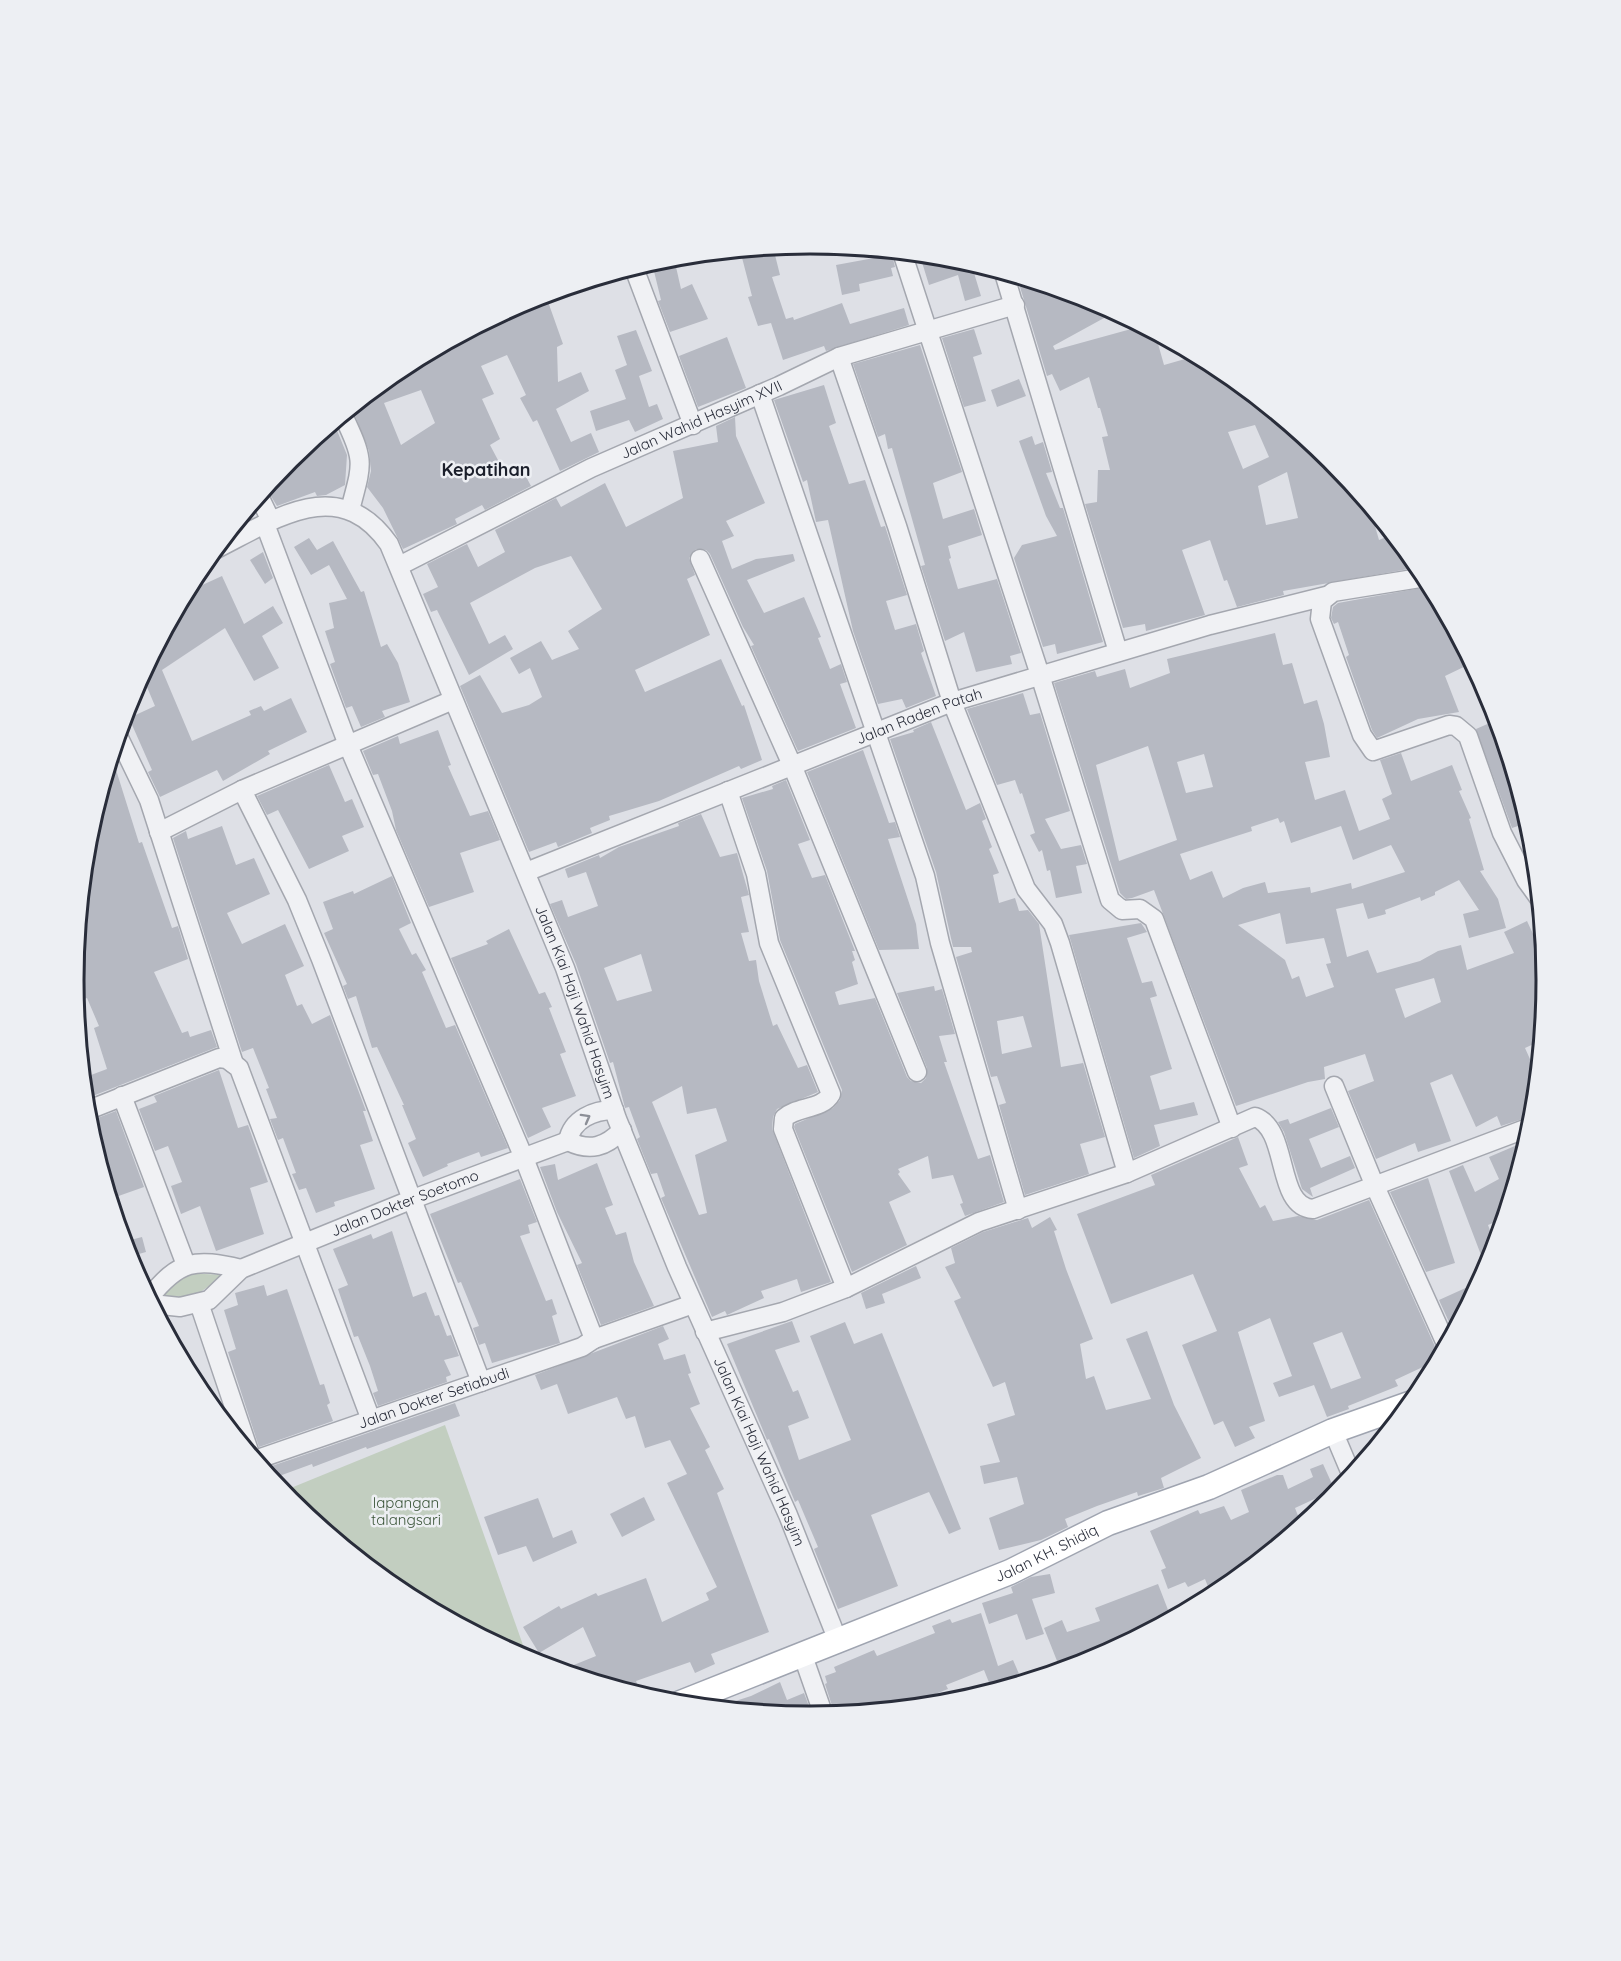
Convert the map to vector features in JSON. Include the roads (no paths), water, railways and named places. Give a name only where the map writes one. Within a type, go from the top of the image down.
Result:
[{"type":"main road","name":"Jalan KH. Shidiq","points":[[695,1697],[1010,1572],[1108,1523],[1209,1487],[1333,1431],[1398,1408]]},
{"type":"street","points":[[904,260],[1040,675],[1110,900],[1122,910],[1140,909],[1154,919],[1232,1128]]},
{"type":"street","points":[[637,276],[693,425]]},
{"type":"street","points":[[1007,281],[1118,652]]},
{"type":"street","name":"Jalan Wahid Hasyim XVII","points":[[399,567],[591,468],[693,425],[839,357],[1015,305]]},
{"type":"street","points":[[839,357],[897,526],[952,702],[1026,889],[1053,924],[1060,943],[1127,1173]]},
{"type":"street","points":[[760,394],[878,730],[926,876],[940,943],[1018,1210]]},
{"type":"street","points":[[346,422],[360,452],[362,466],[350,510]]},
{"type":"street","points":[[262,504],[348,745],[524,1158],[590,1330]]},
{"type":"street","name":"Jalan Kiai Haji Wahid Hasyim","points":[[232,541],[268,523],[311,506],[350,510],[377,527],[399,567],[526,872],[565,968],[622,1130],[705,1332],[788,1515],[838,1641]]},
{"type":"street","points":[[700,559],[792,765],[917,1072]]},
{"type":"street","name":"Jalan Raden Patah","points":[[526,872],[952,702],[1118,652],[1357,587],[1416,578]]},
{"type":"street","points":[[1326,596],[1319,609],[1320,619],[1368,746],[1377,752],[1449,725],[1462,730],[1471,743],[1502,833],[1531,887]]},
{"type":"street","points":[[159,832],[242,790],[453,700]]},
{"type":"street","points":[[123,747],[149,800],[234,1064]]},
{"type":"street","points":[[242,790],[297,900],[324,966],[481,1382]]},
{"type":"street","points":[[728,791],[756,874],[769,943],[831,1094],[824,1102],[789,1113],[784,1118],[783,1129],[846,1288]]},
{"type":"street","points":[[95,1107],[219,1058],[227,1059],[238,1068],[371,1420]]},
{"type":"street","points":[[1334,1086],[1374,1184],[1443,1339]]},
{"type":"street","points":[[122,1096],[186,1265]]},
{"type":"street","points":[[614,1110],[604,1110],[582,1118],[575,1124],[568,1141],[586,1147],[600,1146],[622,1130]]},
{"type":"street","points":[[705,1332],[783,1312],[846,1288],[979,1222],[1127,1173],[1255,1117],[1265,1124],[1283,1163],[1292,1198],[1304,1209],[1313,1209],[1374,1184],[1451,1159],[1521,1131]]},
{"type":"street","name":"Jalan Dokter Soetomo","points":[[161,1305],[180,1307],[199,1303],[214,1296],[241,1269],[413,1199],[568,1141]]},
{"type":"street","points":[[154,1292],[170,1274],[186,1265],[204,1262],[241,1269]]},
{"type":"street","points":[[199,1303],[243,1435]]},
{"type":"street","name":"Jalan Dokter Setiabudi","points":[[262,1458],[582,1347],[590,1330],[693,1304]]},
{"type":"street","points":[[1333,1431],[1349,1468]]},
{"type":"street","points":[[803,1656],[821,1707]]},
{"type":"district","name":"Kepatihan","points":[[486,470]]},
{"type":"park label","name":"lapangan talangsari","points":[[406,1512]]}]
